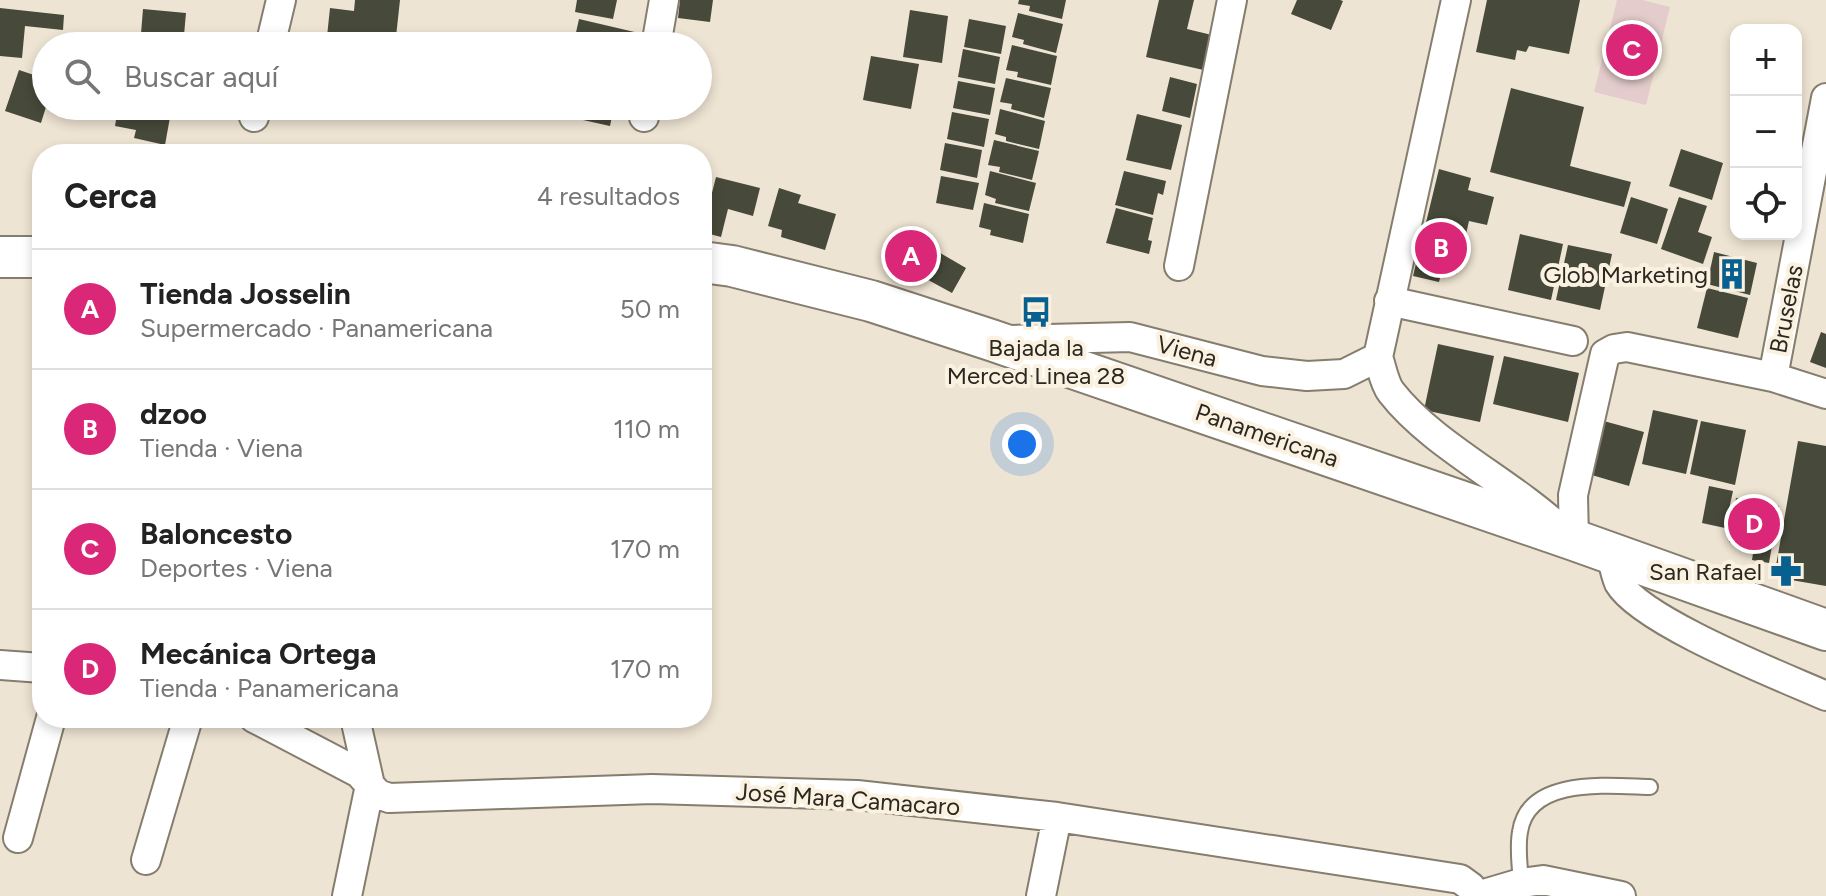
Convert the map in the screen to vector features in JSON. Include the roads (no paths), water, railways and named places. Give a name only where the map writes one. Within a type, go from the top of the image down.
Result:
[{"type":"main road","points":[[0,257],[32,257]]},
{"type":"main road","name":"Panamericana","points":[[712,263],[871,301],[991,340],[1826,630]]},
{"type":"street","points":[[273,32],[281,0]]},
{"type":"street","points":[[658,32],[664,0]]},
{"type":"street","points":[[1179,266],[1232,0]]},
{"type":"street","points":[[1456,0],[1378,357],[1389,390],[1428,429],[1585,544],[1634,600],[1702,641],[1826,696]]},
{"type":"street","name":"Bruselas","points":[[1773,377],[1826,98]]},
{"type":"street","points":[[1389,301],[1573,341]]},
{"type":"street","name":"Viena","points":[[991,340],[1130,337],[1262,371],[1307,376],[1344,374],[1378,357]]},
{"type":"street","name":"Bruselas","points":[[1585,544],[1573,495],[1605,354],[1627,347],[1773,377],[1826,394]]},
{"type":"street","points":[[0,665],[32,667]]},
{"type":"street","points":[[18,838],[48,728]]},
{"type":"street","points":[[146,860],[185,728]]},
{"type":"street","name":"José Mara Camacaro","points":[[273,728],[359,773],[378,794],[389,798],[652,789],[788,792],[921,801],[1057,817],[1471,890]]},
{"type":"street","points":[[347,896],[370,785],[357,728]]},
{"type":"street","points":[[1041,896],[1057,817]]},
{"type":"street","points":[[1471,890],[1543,880],[1621,896]]},
{"type":"lane","points":[[1521,883],[1520,831],[1527,813],[1542,798],[1581,785],[1650,787]]},
{"type":"place","name":"Baloncesto","points":[[1632,50]]},
{"type":"place","name":"dzoo","points":[[1441,248]]},
{"type":"place","name":"Tienda Josselin","points":[[911,256]]},
{"type":"place","name":"Glob Marketing","points":[[1732,274]]},
{"type":"place","name":"Bajada la Merced Linea 28","points":[[1036,312]]},
{"type":"place","name":"Mecánica Ortega","points":[[1754,524]]},
{"type":"place","name":"San Rafael","points":[[1786,571]]}]
